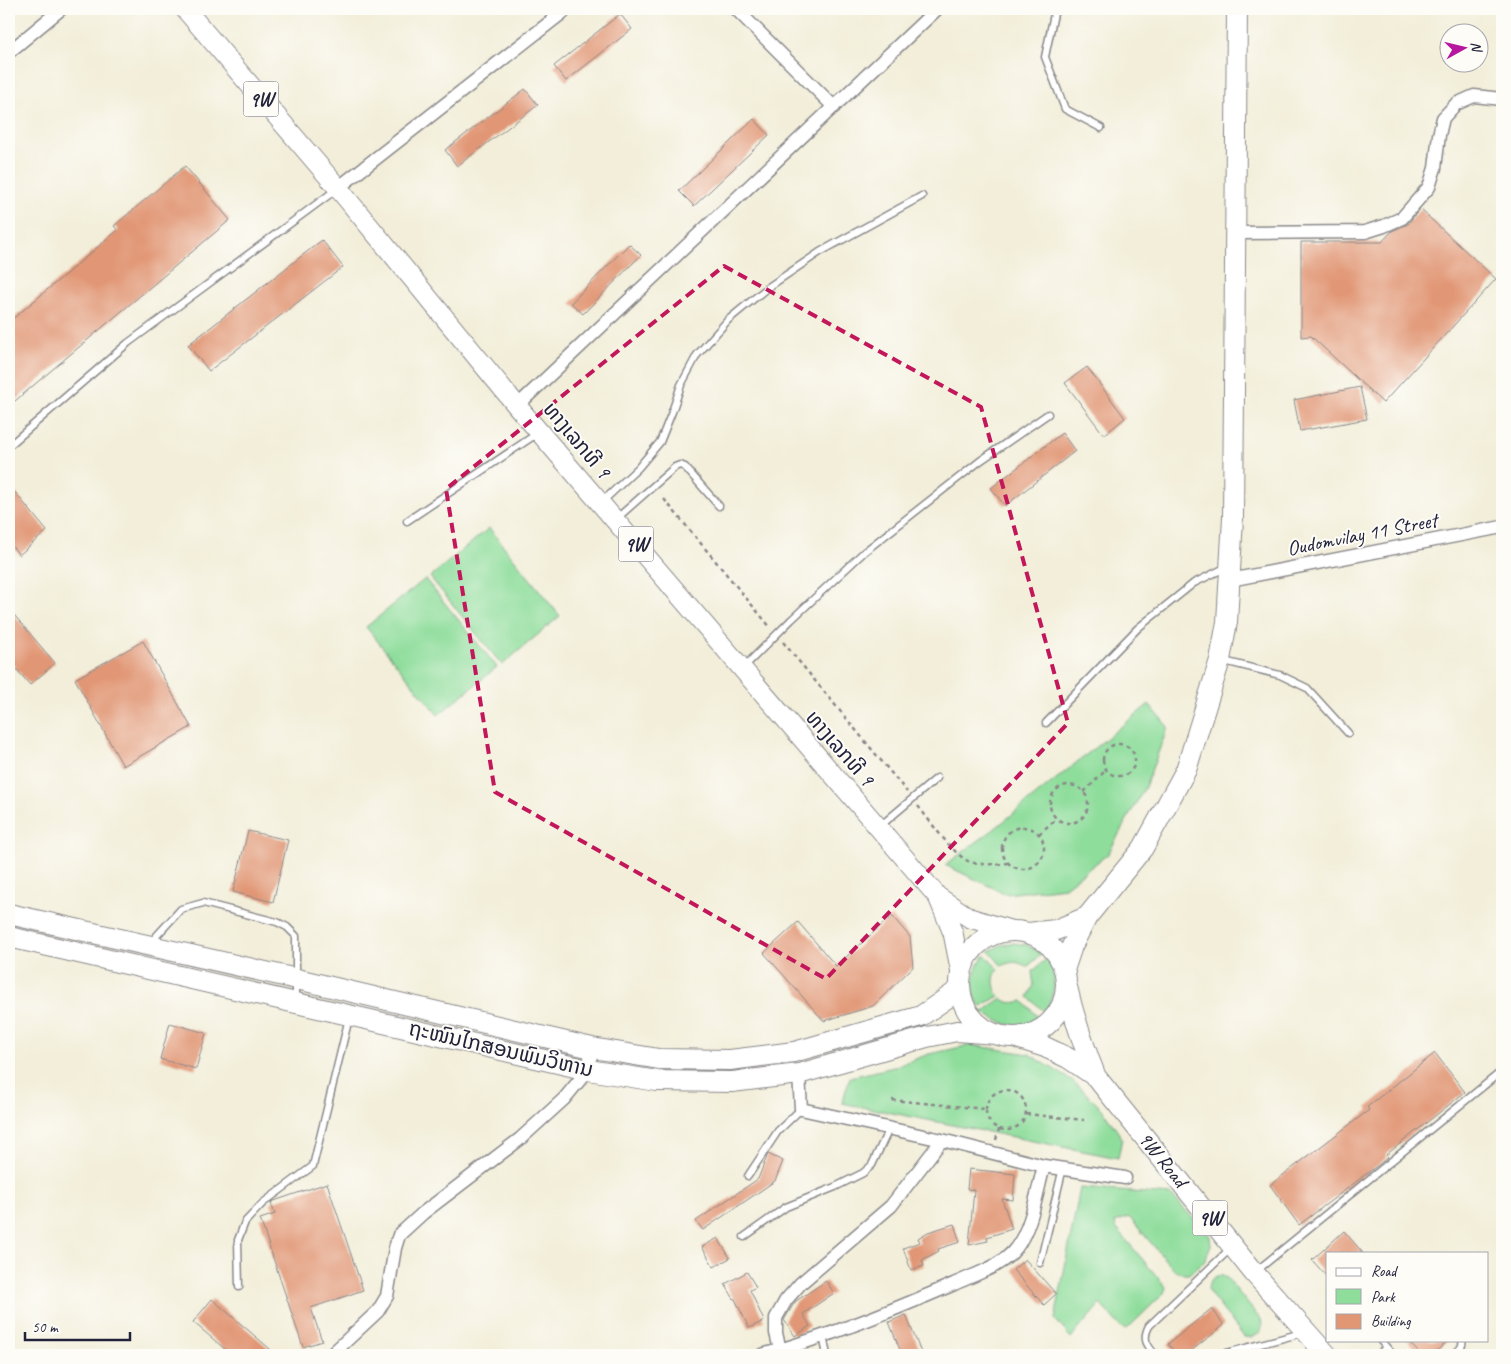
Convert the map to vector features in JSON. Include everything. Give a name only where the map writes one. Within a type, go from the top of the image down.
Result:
[{"type":"highway","points":[[1005,1035],[1030,1034],[1045,1026],[1056,1014],[1064,999],[1065,976],[1072,946],[1087,917],[1144,848],[1186,770],[1220,660],[1227,622],[1233,518],[1237,9]]},
{"type":"highway","name":"ຖະໜົນໄກສອນພົມວິຫານ","points":[[9,914],[592,1048],[659,1059],[730,1060],[794,1052],[920,1016],[961,981]]},
{"type":"highway","points":[[1087,917],[1056,930],[993,934],[978,943],[968,956],[961,981],[964,1004],[972,1017],[983,1027],[1045,1047],[1060,1054],[1096,1077]]},
{"type":"highway","points":[[1019,932],[1044,941],[1057,954],[1065,976],[1072,1012],[1096,1077]]},
{"type":"highway","name":"ຖະໜົນໄກສອນພົມວິຫານ","points":[[9,937],[588,1070],[657,1081],[732,1082],[799,1074],[926,1037],[957,1031],[1005,1035]]},
{"type":"highway","name":"9W Road","points":[[1096,1077],[1254,1273],[1327,1355]]},
{"type":"main road","name":"ທາງເລກທີ 9","points":[[185,9],[338,188],[540,432],[938,897],[970,918],[1019,932]]},
{"type":"main road","name":"ທາງເລກທີ 9","points":[[938,897],[953,933],[961,981]]},
{"type":"street","points":[[9,52],[61,9]]},
{"type":"street","points":[[338,188],[567,9]]},
{"type":"street","points":[[736,9],[834,107]]},
{"type":"street","points":[[518,406],[937,9]]},
{"type":"street","points":[[1236,233],[1365,232],[1402,218],[1429,187],[1435,168],[1443,118],[1456,104],[1474,96],[1502,99]]},
{"type":"street","name":"Oudomvilay 11 Street","points":[[1230,573],[1502,527]]},
{"type":"street","points":[[331,1355],[378,1311],[387,1296],[399,1235],[422,1213],[520,1139],[564,1099],[588,1070],[592,1048]]},
{"type":"street","points":[[799,1074],[800,1109],[942,1140],[1044,1166],[1125,1178]]},
{"type":"street","points":[[780,1350],[776,1333],[776,1318],[786,1300],[801,1283],[891,1206],[942,1140]]},
{"type":"street","points":[[762,1355],[823,1336],[904,1306],[998,1264],[1016,1249],[1028,1226],[1044,1166]]},
{"type":"lane","points":[[1055,9],[1045,57],[1066,109],[1101,128]]},
{"type":"lane","points":[[11,444],[128,343],[338,188]]},
{"type":"lane","points":[[601,503],[638,468],[660,442],[681,385],[697,355],[728,320],[767,288],[820,252],[922,196]]},
{"type":"lane","points":[[742,669],[864,552],[980,461],[1048,414]]},
{"type":"lane","points":[[407,522],[540,432]]},
{"type":"lane","points":[[615,520],[675,467],[680,465],[685,467],[719,506]]},
{"type":"lane","points":[[1046,723],[1138,628],[1194,583],[1230,573]]},
{"type":"lane","points":[[1220,660],[1280,675],[1307,688],[1348,733]]},
{"type":"lane","points":[[878,828],[937,778]]},
{"type":"lane","points":[[147,946],[181,909],[202,903],[277,922],[296,936],[296,1002]]},
{"type":"lane","points":[[239,1287],[238,1240],[245,1222],[263,1203],[313,1166],[349,1014]]},
{"type":"lane","points":[[1254,1273],[1502,1071]]},
{"type":"lane","points":[[748,1176],[778,1131],[800,1109]]},
{"type":"lane","points":[[744,1238],[786,1207],[863,1173],[872,1165],[889,1129]]},
{"type":"lane","points":[[1040,1263],[1063,1168]]},
{"type":"lane","points":[[1155,1355],[1145,1338],[1149,1326],[1233,1246]]},
{"type":"lane","points":[[1219,1355],[1306,1332]]},
{"type":"lane","points":[[823,1336],[827,1355]]},
{"type":"lane","points":[[1382,1342],[1393,1355]]},
{"type":"lane","points":[[1453,1355],[1461,1349],[1462,1342]]},
{"type":"lane","points":[[1379,1355],[1386,1347]]},
{"type":"path","points":[[664,499],[956,852],[969,862],[998,865],[1007,863]]},
{"type":"path","points":[[1118,744],[1132,750],[1134,761],[1130,771],[1120,776],[1115,776],[1106,770],[1103,755],[1109,747],[1118,744]]},
{"type":"path","points":[[1084,792],[1106,770]]},
{"type":"path","points":[[1073,785],[1084,792],[1088,803],[1084,815],[1075,822],[1062,821],[1057,818],[1051,808],[1052,796],[1056,790],[1073,785]]},
{"type":"path","points":[[1039,834],[1057,818]]},
{"type":"path","points":[[1021,826],[1028,827],[1039,834],[1044,847],[1040,861],[1027,869],[1013,867],[1007,863],[1002,850],[1004,837],[1009,832],[1021,826]]},
{"type":"path","points":[[1005,1090],[1012,1091],[1022,1098],[1026,1114],[1019,1126],[1007,1130],[992,1126],[988,1120],[986,1109],[987,1102],[992,1095],[1005,1090]]},
{"type":"path","points":[[892,1100],[986,1109]]},
{"type":"path","points":[[1026,1114],[1084,1120]]},
{"type":"highlighted area","points":[[724,266],[981,407],[1068,723],[826,979],[495,792],[446,489]]},
{"type":"green space","points":[[489,528],[560,616],[502,665],[430,577]]},
{"type":"green space","points":[[425,579],[497,667],[438,715],[366,627]]},
{"type":"green space","points":[[1149,704],[1168,727],[1145,787],[1108,854],[1065,887],[1006,894],[945,865],[993,830]]},
{"type":"green space","points":[[1014,943],[1027,945],[1042,954],[1027,967],[1014,962],[1002,966],[989,951],[1001,945]]},
{"type":"green space","points":[[985,955],[998,969],[994,982],[999,996],[980,1007],[973,987],[977,967]]},
{"type":"green space","points":[[1046,959],[1053,972],[1054,985],[1051,999],[1045,1012],[1028,997],[1034,985],[1032,972]]},
{"type":"green space","points":[[1001,998],[1012,1003],[1023,1001],[1038,1017],[1024,1024],[1010,1025],[996,1020],[983,1012]]},
{"type":"green space","points":[[971,1045],[1029,1054],[1073,1081],[1103,1110],[1122,1138],[1118,1158],[842,1103],[850,1077],[894,1067],[929,1054]]},
{"type":"green space","points":[[1080,1188],[1171,1195],[1210,1236],[1211,1246],[1205,1260],[1190,1274],[1184,1274],[1174,1270],[1129,1217],[1115,1222],[1116,1228],[1166,1287],[1164,1293],[1127,1329],[1122,1328],[1100,1304],[1071,1338],[1055,1319]]},
{"type":"green space","points":[[1220,1275],[1227,1278],[1261,1320],[1262,1328],[1255,1336],[1244,1337],[1208,1291],[1211,1280]]},
{"type":"building","points":[[620,14],[632,29],[566,81],[554,66]]},
{"type":"building","points":[[525,89],[538,105],[457,166],[445,150]]},
{"type":"building","points":[[754,119],[769,135],[694,206],[679,191]]},
{"type":"building","points":[[185,166],[230,220],[9,406],[9,322],[118,230],[114,226]]},
{"type":"building","points":[[1420,209],[1496,279],[1383,403],[1311,336],[1301,337],[1301,242],[1382,242],[1392,231],[1408,224]]},
{"type":"building","points":[[322,240],[343,267],[209,371],[188,345]]},
{"type":"building","points":[[629,244],[641,255],[583,314],[571,303]]},
{"type":"building","points":[[1087,367],[1125,418],[1104,435],[1065,383]]},
{"type":"building","points":[[1360,387],[1367,419],[1300,431],[1294,400]]},
{"type":"building","points":[[1062,433],[1075,451],[1005,506],[991,488]]},
{"type":"building","points":[[9,485],[47,531],[19,555],[9,542]]},
{"type":"building","points":[[9,609],[55,663],[30,685],[9,660]]},
{"type":"building","points":[[143,641],[191,727],[123,766],[75,679]]},
{"type":"building","points":[[248,831],[288,840],[273,902],[233,892]]},
{"type":"building","points":[[892,916],[910,937],[913,967],[873,1006],[824,1021],[764,953],[798,922],[836,966]]},
{"type":"building","points":[[170,1023],[206,1033],[196,1069],[160,1059]]},
{"type":"building","points":[[1435,1053],[1465,1092],[1386,1155],[1388,1157],[1299,1225],[1270,1185],[1369,1110],[1367,1107]]},
{"type":"building","points":[[768,1154],[783,1161],[775,1181],[703,1230],[696,1221],[758,1179]]},
{"type":"building","points":[[969,1169],[1015,1174],[1013,1200],[1002,1199],[1012,1229],[987,1237],[988,1241],[969,1245],[974,1190],[967,1189]]},
{"type":"building","points":[[327,1183],[363,1290],[311,1308],[322,1341],[303,1347],[260,1219],[275,1214],[271,1203],[274,1201]]},
{"type":"building","points":[[954,1224],[960,1242],[938,1249],[939,1251],[922,1260],[924,1266],[911,1270],[903,1248],[920,1242],[918,1238],[928,1232]]},
{"type":"building","points":[[1344,1231],[1362,1252],[1326,1252],[1326,1276],[1312,1260]]},
{"type":"building","points":[[718,1238],[730,1258],[714,1267],[702,1247]]},
{"type":"building","points":[[1025,1259],[1056,1294],[1044,1305],[1013,1270]]},
{"type":"building","points":[[747,1272],[756,1287],[750,1290],[764,1321],[749,1328],[735,1299],[725,1284]]},
{"type":"building","points":[[826,1281],[834,1293],[803,1314],[810,1326],[795,1336],[784,1320],[796,1301]]},
{"type":"building","points":[[212,1299],[277,1355],[232,1355],[193,1322]]},
{"type":"building","points":[[1211,1309],[1224,1325],[1186,1355],[1177,1355],[1168,1344]]},
{"type":"building","points":[[906,1315],[922,1355],[902,1355],[889,1322]]},
{"type":"building","points":[[1409,1342],[1447,1342],[1432,1355],[1421,1355]]}]
